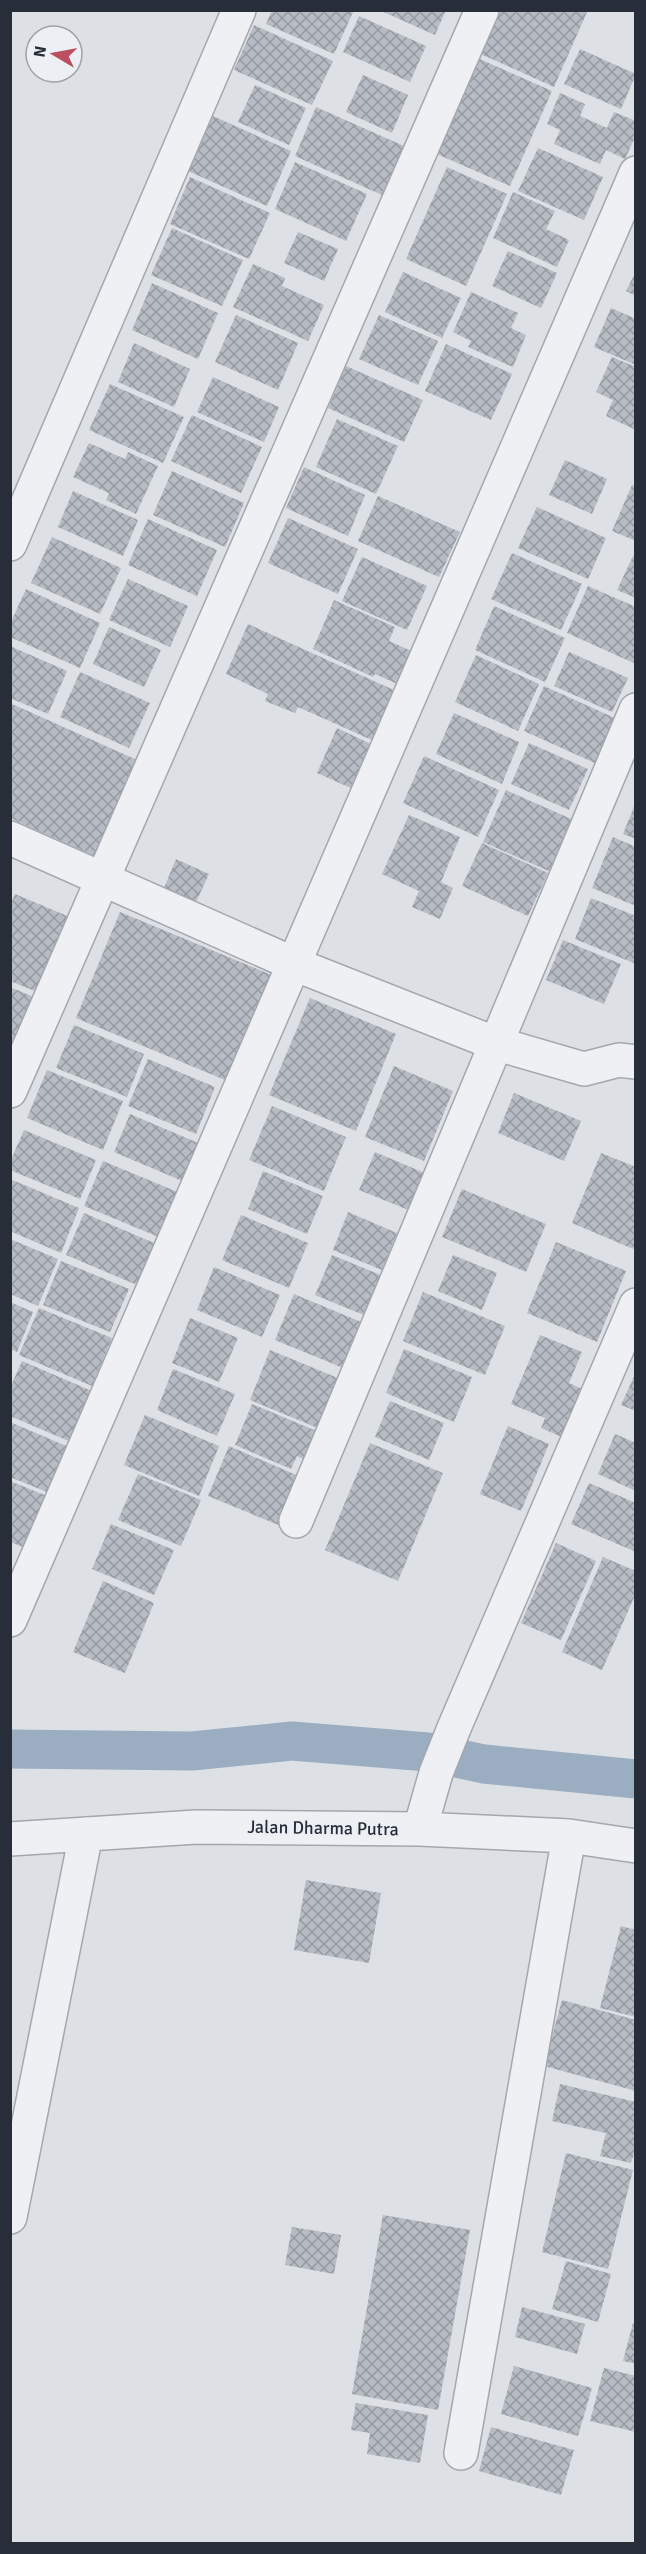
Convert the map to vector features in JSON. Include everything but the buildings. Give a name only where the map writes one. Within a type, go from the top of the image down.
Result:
[{"type":"street","points":[[10,544],[239,10]]},
{"type":"street","points":[[10,1091],[482,10]]},
{"type":"street","points":[[10,1620],[636,172]]},
{"type":"street","points":[[296,1521],[636,710]]},
{"type":"street","points":[[10,838],[294,964],[495,1043],[584,1069],[619,1060],[636,1062]]},
{"type":"street","points":[[420,1829],[436,1773],[454,1728],[636,1305]]},
{"type":"street","name":"Jalan Dharma Putra","points":[[10,1839],[196,1827],[420,1829],[569,1836],[636,1846]]},
{"type":"street","points":[[10,2217],[86,1834]]},
{"type":"street","points":[[460,2453],[569,1836]]},
{"type":"waterway","points":[[10,1749],[192,1751],[292,1741],[428,1752],[484,1764],[636,1779]]}]
